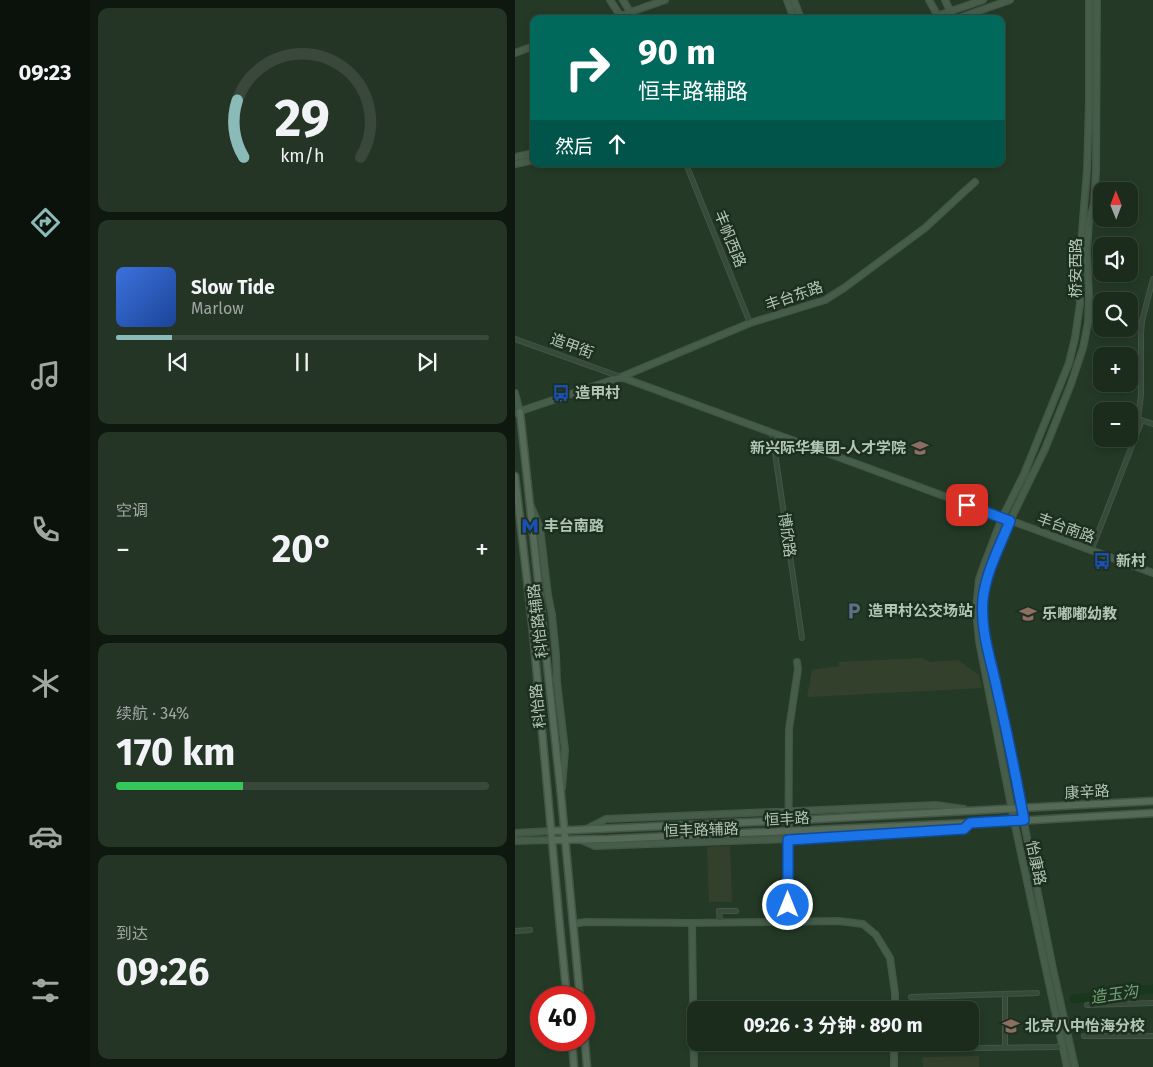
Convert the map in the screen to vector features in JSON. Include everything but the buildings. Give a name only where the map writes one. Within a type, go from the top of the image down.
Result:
[{"type":"main road","name":"科怡路","points":[[517,414],[531,505],[579,986]]},
{"type":"main road","name":"科怡路","points":[[515,476],[533,632],[566,986]]},
{"type":"main road","name":"康辛路","points":[[1021,808],[1153,801]]},
{"type":"main road","name":"恒丰路","points":[[551,831],[1021,808]]},
{"type":"main road","name":"康辛路","points":[[1024,820],[1153,813]]},
{"type":"main road","name":"恒丰路","points":[[552,840],[1024,820]]},
{"type":"main road","points":[[573,1051],[575,1067]]},
{"type":"main road","points":[[586,1051],[587,1067]]},
{"type":"street","points":[[610,0],[620,15]]},
{"type":"street","points":[[623,0],[632,15]]},
{"type":"street","points":[[625,15],[665,0]]},
{"type":"street","points":[[787,0],[792,15]]},
{"type":"street","points":[[794,0],[800,15]]},
{"type":"street","points":[[929,0],[937,15]]},
{"type":"street","points":[[945,0],[953,15]]},
{"type":"street","points":[[942,15],[983,0]]},
{"type":"street","points":[[967,15],[1010,0]]},
{"type":"street","name":"桥安西路","points":[[1002,518],[1024,474],[1069,363],[1079,318],[1079,268],[1087,171],[1089,0]]},
{"type":"street","name":"桥安西路","points":[[1010,521],[1045,449],[1071,384],[1083,348],[1088,323],[1087,250],[1089,222],[1094,204],[1096,171],[1097,0]]},
{"type":"street","points":[[515,53],[530,47]]},
{"type":"street","points":[[515,157],[530,154]]},
{"type":"street","points":[[515,164],[530,161]]},
{"type":"street","name":"丰帆西路","points":[[687,167],[750,323]]},
{"type":"street","name":"丰台东路","points":[[621,377],[750,323],[825,300],[925,228],[975,182]]},
{"type":"street","points":[[1091,551],[1140,419],[1142,321],[1153,279]]},
{"type":"street","name":"造甲街","points":[[515,339],[621,377]]},
{"type":"street","points":[[515,392],[517,414],[621,377]]},
{"type":"street","name":"丰台南路","points":[[621,377],[1153,573]]},
{"type":"street","points":[[1140,419],[1153,424]]},
{"type":"street","name":"博欣路","points":[[772,432],[802,638]]},
{"type":"street","name":"科怡路辅路","points":[[531,505],[540,528],[548,594],[553,615],[557,682],[565,750],[561,796]]},
{"type":"street","name":"怡康路","points":[[1002,518],[979,579],[977,610],[979,641],[1014,821],[1067,1067]]},
{"type":"street","name":"怡康路","points":[[1010,521],[986,583],[983,600],[984,632],[998,691],[1053,969],[1075,1067]]},
{"type":"street","points":[[787,921],[789,729],[798,669],[797,662]]},
{"type":"street","name":"恒丰路辅路","points":[[585,829],[606,819],[936,805],[974,810]]},
{"type":"street","name":"恒丰路辅路","points":[[581,840],[595,846],[788,840],[964,829],[970,823]]},
{"type":"street","points":[[515,833],[551,831]]},
{"type":"street","points":[[515,841],[552,840]]},
{"type":"street","points":[[720,922],[719,911],[736,911]]},
{"type":"street","points":[[573,924],[585,922],[692,923],[787,921],[837,921],[863,924],[876,935],[890,958],[895,1001]]},
{"type":"street","points":[[692,923],[694,1067]]},
{"type":"street","points":[[515,931],[530,930]]},
{"type":"street","points":[[911,997],[1037,993]]},
{"type":"street","points":[[1005,994],[1005,1047]]},
{"type":"street","points":[[1087,1005],[1153,1003]]},
{"type":"street","points":[[1084,1036],[1153,1036]]},
{"type":"street","points":[[979,1047],[1063,1046]]},
{"type":"street","points":[[894,1051],[894,1067]]},
{"type":"green space","points":[[922,658],[931,662],[958,660],[979,675],[982,688],[807,697],[812,670],[839,666],[839,662]]},
{"type":"green space","points":[[730,846],[732,902],[709,902],[707,847]]},
{"type":"green space","points":[[979,1056],[979,1067],[923,1067],[922,1057]]},
{"type":"waterway","name":"造玉沟","points":[[1074,999],[1153,989]]},
{"type":"place","name":"造甲村","points":[[561,393]]},
{"type":"place","name":"新兴际华集团-人才学院","points":[[920,448]]},
{"type":"place","name":"丰台南路","points":[[530,526]]},
{"type":"place","name":"新村","points":[[1102,561]]},
{"type":"place","name":"造甲村公交场站","points":[[854,611]]},
{"type":"place","name":"乐嘟嘟幼教","points":[[1028,614]]},
{"type":"place","name":"北京八中怡海分校","points":[[1011,1026]]},
{"type":"route","points":[[788,905],[788,840],[964,829],[970,823],[1024,820],[984,632],[983,616],[986,583],[1010,521],[967,505]]}]
